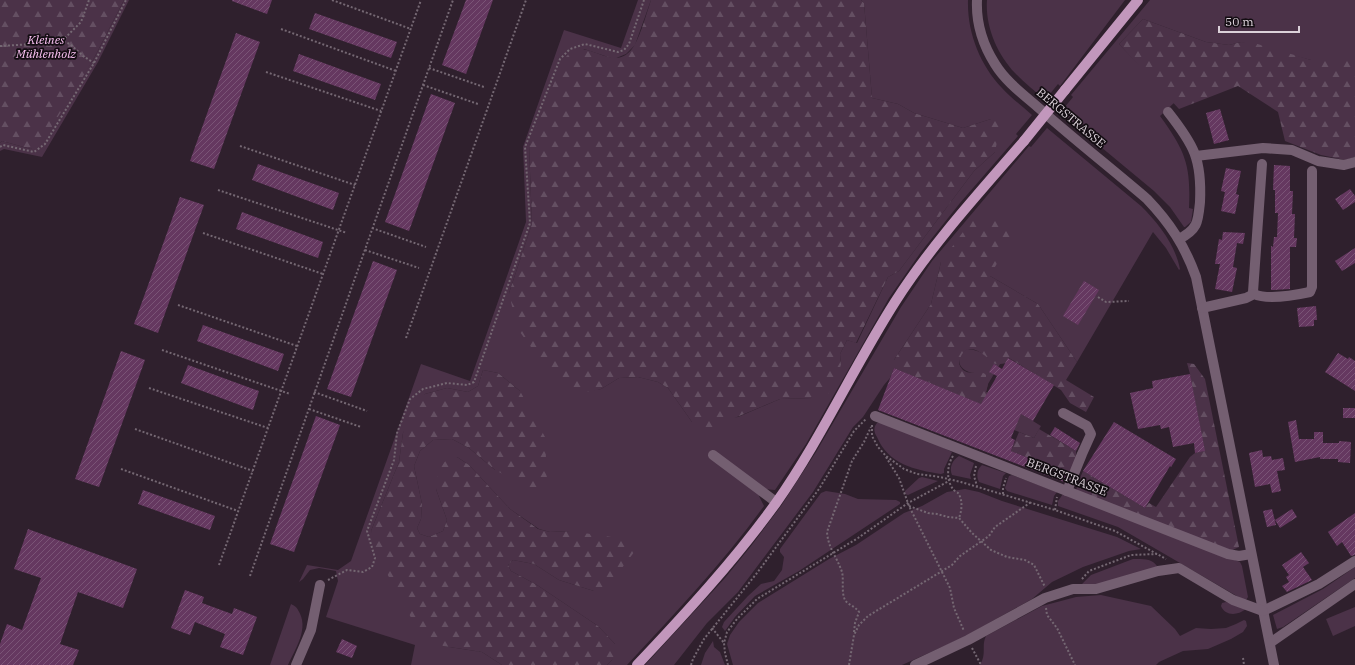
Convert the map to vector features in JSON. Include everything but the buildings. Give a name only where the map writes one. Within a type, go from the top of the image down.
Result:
[{"type":"main road","points":[[637,665],[720,574],[776,502],[811,449],[895,302],[927,256],[1024,141],[1138,0]]},
{"type":"street","name":"BERGSTRASSE","points":[[977,0],[979,25],[986,47],[995,64],[1008,80],[1055,122],[1147,199],[1161,214],[1186,250],[1196,277],[1274,665]]},
{"type":"street","points":[[1168,112],[1187,136],[1196,156],[1200,171],[1201,183],[1199,216],[1194,228],[1179,239]]},
{"type":"street","points":[[1196,156],[1263,148],[1292,150],[1318,161],[1344,166],[1355,162]]},
{"type":"street","points":[[1254,294],[1262,164]]},
{"type":"street","points":[[1202,308],[1246,298],[1254,294],[1257,296],[1274,297],[1299,295],[1310,292],[1312,287],[1312,171]]},
{"type":"street","points":[[1063,414],[1087,426],[1091,434],[1067,491]]},
{"type":"street","name":"BERGSTRASSE","points":[[875,416],[1228,554],[1239,556],[1251,554]]},
{"type":"street","points":[[713,455],[776,502]]},
{"type":"street","points":[[915,665],[968,640],[1045,598],[1073,589],[1096,589],[1158,571],[1179,568],[1233,600],[1263,611],[1319,584],[1355,561]]},
{"type":"street","points":[[296,665],[311,630],[320,584]]},
{"type":"street","points":[[1270,643],[1355,584]]},
{"type":"path","points":[[62,41],[81,22],[89,0]]},
{"type":"path","points":[[0,146],[3,145],[34,152],[45,144],[94,63],[126,0]]},
{"type":"path","points":[[332,0],[411,29]]},
{"type":"path","points":[[219,565],[421,1],[417,0]]},
{"type":"path","points":[[250,576],[453,0]]},
{"type":"path","points":[[406,338],[526,0]]},
{"type":"path","points":[[320,584],[347,570],[363,572],[372,567],[374,558],[367,531],[394,460],[397,432],[410,399],[423,389],[447,383],[467,385],[474,382],[530,224],[525,148],[560,59],[570,49],[585,44],[618,52],[624,50],[629,44],[644,0]]},
{"type":"path","points":[[281,29],[396,71]]},
{"type":"path","points":[[0,46],[62,41],[70,44],[83,56],[94,63]]},
{"type":"path","points":[[429,68],[484,87]]},
{"type":"path","points":[[266,72],[382,111]]},
{"type":"path","points":[[423,85],[478,104]]},
{"type":"path","points":[[240,146],[355,185]]},
{"type":"path","points":[[218,190],[348,233]]},
{"type":"path","points":[[372,228],[426,247]]},
{"type":"path","points":[[203,233],[323,274]]},
{"type":"path","points":[[365,250],[418,268]]},
{"type":"path","points":[[1098,297],[1106,302],[1129,301]]},
{"type":"path","points":[[178,306],[298,346]]},
{"type":"path","points":[[162,350],[290,394]]},
{"type":"path","points":[[149,388],[268,428]]},
{"type":"path","points":[[314,392],[367,411]]},
{"type":"path","points":[[309,409],[361,427]]},
{"type":"path","points":[[849,665],[855,623],[859,612],[844,598],[842,573],[828,543],[827,532],[852,461],[864,442],[875,416]]},
{"type":"path","points":[[691,665],[704,639],[712,628],[757,573],[819,489],[854,431],[867,419],[875,416]]},
{"type":"path","points":[[872,426],[872,436],[899,478],[909,506],[950,588],[954,608],[968,640],[982,665]]},
{"type":"path","points":[[135,429],[253,471]]},
{"type":"path","points":[[958,448],[951,459],[947,470],[952,488],[958,494],[961,502],[961,512],[959,518]]},
{"type":"path","points":[[886,456],[904,469],[917,474],[940,477],[977,486],[1031,502],[1115,531],[1158,554],[1179,568]]},
{"type":"path","points":[[977,486],[974,476],[979,457]]},
{"type":"path","points":[[121,469],[238,511]]},
{"type":"path","points":[[1003,494],[1006,476],[1011,469]]},
{"type":"path","points":[[728,665],[724,653],[724,643],[727,632],[737,619],[757,599],[858,538],[908,503],[950,480]]},
{"type":"path","points":[[854,635],[859,625],[868,616],[952,565],[960,556],[989,536],[995,527],[1031,502]]},
{"type":"path","points":[[909,506],[928,513],[959,518],[981,542],[992,550],[1006,558],[1025,560],[1034,565],[1045,589],[1047,615],[1057,628],[1075,665]]},
{"type":"path","points":[[1073,589],[1089,571],[1131,555],[1158,554]]},
{"type":"path","points":[[712,628],[724,643]]},
{"type":"path","points":[[1243,658],[1244,665]]},
{"type":"green space","name":"Kleines Mühlenholz","points":[[0,0],[124,0],[93,60],[43,141],[31,149],[2,141],[0,143]]},
{"type":"green space","points":[[124,0],[129,0],[98,62],[42,157],[4,149],[0,151],[0,143],[2,141],[31,149],[93,60]]},
{"type":"green space","points":[[638,0],[651,0],[635,45],[626,54],[614,59],[584,49],[529,145],[532,224],[509,293],[590,391],[601,389],[619,378],[638,377],[658,382],[668,388],[692,422],[738,417],[780,399],[811,398],[841,365],[840,354],[847,340],[857,343],[888,277],[899,271],[974,171],[995,152],[991,119],[963,128],[914,113],[898,104],[872,98],[864,3],[861,0],[968,0],[970,24],[976,47],[987,69],[1002,88],[1032,115],[1016,134],[1018,136],[960,203],[921,252],[889,298],[806,444],[775,490],[764,489],[759,496],[764,506],[715,568],[627,665],[607,665],[612,660],[615,644],[598,626],[537,585],[511,571],[508,565],[513,560],[534,564],[559,580],[594,591],[570,531],[550,532],[539,529],[510,509],[469,465],[457,457],[436,489],[447,520],[443,531],[429,537],[420,534],[417,528],[421,519],[422,504],[414,466],[420,451],[433,440],[452,439],[469,448],[495,470],[520,391],[498,373],[483,370],[478,386],[468,392],[447,388],[425,394],[403,433],[399,462],[371,531],[443,646],[482,652],[502,665],[411,665],[415,645],[326,617],[338,581],[336,571],[319,568],[310,570],[299,582],[307,565],[338,570],[351,561],[421,364],[470,381],[526,222],[523,147],[564,30],[621,48]]},
{"type":"green space","points":[[651,0],[861,0],[864,3],[872,98],[898,104],[914,113],[963,128],[991,119],[1001,121],[995,152],[974,171],[899,271],[888,277],[856,343],[847,340],[840,354],[841,365],[828,394],[811,398],[780,399],[708,429],[699,428],[692,422],[668,388],[658,382],[638,377],[619,378],[601,389],[590,392],[579,390],[566,383],[542,362],[517,328],[509,293],[532,224],[529,145],[563,61],[571,52],[578,49],[612,58],[620,57],[628,53],[635,44],[642,29]]},
{"type":"green space","points":[[987,0],[1125,0],[1060,86],[1058,84],[1045,100],[1018,77],[1003,57],[990,30]]},
{"type":"green space","points":[[1150,0],[1355,0],[1355,60],[1311,60],[1241,42],[1229,45],[1206,42],[1143,19],[1119,44],[1175,102],[1160,116],[1181,149],[1185,159],[1189,180],[1189,208],[1193,209],[1191,222],[1185,227],[1170,207],[1154,191],[1060,113],[1073,97],[1071,95]]},
{"type":"green space","points":[[1143,19],[1206,42],[1229,45],[1241,42],[1254,43],[1311,60],[1355,60],[1355,157],[1345,160],[1321,155],[1285,141],[1278,112],[1238,86],[1179,109],[1119,44]]},
{"type":"green space","points":[[1047,128],[1141,206],[1165,234],[1178,260],[1180,269],[1179,270],[1166,248],[1153,232],[1077,362],[1038,304],[990,276],[941,262],[931,304],[894,360],[894,368],[890,378],[863,417],[853,427],[813,492],[738,592],[707,623],[674,665],[645,665],[725,578],[781,506],[816,452],[901,307],[932,261],[1029,146],[1031,147]]},
{"type":"green space","points":[[1000,217],[1016,229],[990,276],[1038,304],[1077,362],[1066,380],[1094,397],[1086,412],[1070,403],[1061,390],[1009,358],[1006,363],[995,364],[990,362],[978,351],[972,349],[966,350],[963,353],[959,361],[960,365],[966,372],[984,373],[986,375],[986,381],[988,384],[986,392],[1005,404],[1004,414],[894,368],[894,360],[931,304],[941,262],[971,221]]},
{"type":"green space","points":[[967,349],[980,352],[992,362],[1000,364],[988,384],[986,392],[1041,426],[1034,438],[1014,430],[985,392],[975,373],[969,372],[962,367],[959,360],[960,356]]},
{"type":"green space","points":[[1187,363],[1194,364],[1205,379],[1239,547],[1228,552],[1076,491],[1083,471],[1145,508],[1149,503],[1156,507],[1190,457],[1195,453],[1204,451]]},
{"type":"green space","points":[[483,370],[498,373],[520,391],[545,437],[547,482],[543,488],[532,489],[495,470],[469,448],[452,439],[433,440],[420,451],[414,466],[422,504],[421,519],[417,528],[420,534],[429,537],[443,531],[447,520],[436,489],[438,470],[447,459],[457,457],[469,465],[510,509],[538,529],[550,532],[570,531],[618,538],[635,551],[604,591],[594,591],[559,580],[534,564],[513,560],[508,565],[511,571],[537,585],[598,626],[615,644],[616,653],[607,665],[502,665],[482,652],[443,646],[415,625],[378,557],[371,531],[399,462],[403,433],[413,402],[425,394],[447,388],[468,392],[478,386]]},
{"type":"green space","points":[[877,423],[884,423],[934,443],[952,452],[944,469],[944,473],[941,474],[912,468],[895,460],[888,454],[876,435],[874,428]]},
{"type":"green space","points":[[1039,429],[1076,451],[1076,459],[1067,481],[1064,483],[1068,473],[1011,451],[1019,432],[1034,438]]},
{"type":"green space","points":[[959,456],[974,463],[970,475],[971,479],[952,475],[952,464]]},
{"type":"green space","points":[[982,465],[1006,473],[1003,476],[1000,489],[979,482],[978,473],[979,468]]},
{"type":"green space","points":[[1012,475],[1057,492],[1054,496],[1052,505],[1007,491],[1005,488],[1009,476]]},
{"type":"green space","points":[[922,477],[938,481],[908,495],[905,494],[905,491]]},
{"type":"green space","points":[[965,489],[979,492],[1002,501],[1117,537],[1141,549],[1129,551],[1083,567],[1052,582],[1032,599],[962,638],[902,665],[733,665],[727,644],[730,635],[739,622],[758,603],[829,559],[856,545],[904,513],[922,506],[947,492]]},
{"type":"green space","points":[[826,491],[845,494],[858,499],[896,500],[900,502],[900,504],[799,571],[755,596],[735,617],[725,631],[722,627],[724,622],[748,596],[761,584],[774,581],[782,570],[784,557],[780,552],[780,549],[821,493]]},
{"type":"green space","points":[[1063,494],[1240,562],[1248,597],[1246,600],[1242,599],[1118,527],[1058,506],[1058,501]]},
{"type":"green space","points":[[1133,559],[1149,560],[1157,566],[1155,569],[1094,586],[1082,584],[1091,575]]},
{"type":"green space","points":[[1355,567],[1355,578],[1283,627],[1277,629],[1273,615],[1323,589]]},
{"type":"green space","points":[[1101,595],[1151,606],[1175,629],[1180,636],[1196,628],[1226,628],[1244,620],[1246,621],[1247,626],[1243,632],[1208,649],[1183,651],[1159,662],[1156,665],[980,665],[983,657],[986,636],[1042,606],[1076,597]]},
{"type":"green space","points":[[1226,602],[1246,609],[1235,614],[1225,612],[1221,606],[1222,603]]},
{"type":"green space","points":[[291,604],[297,608],[301,617],[302,631],[300,638],[288,665],[270,665]]},
{"type":"green space","points":[[1355,607],[1355,626],[1333,636],[1326,619]]},
{"type":"green space","points":[[713,641],[714,647],[720,652],[725,665],[701,665],[705,653]]}]
